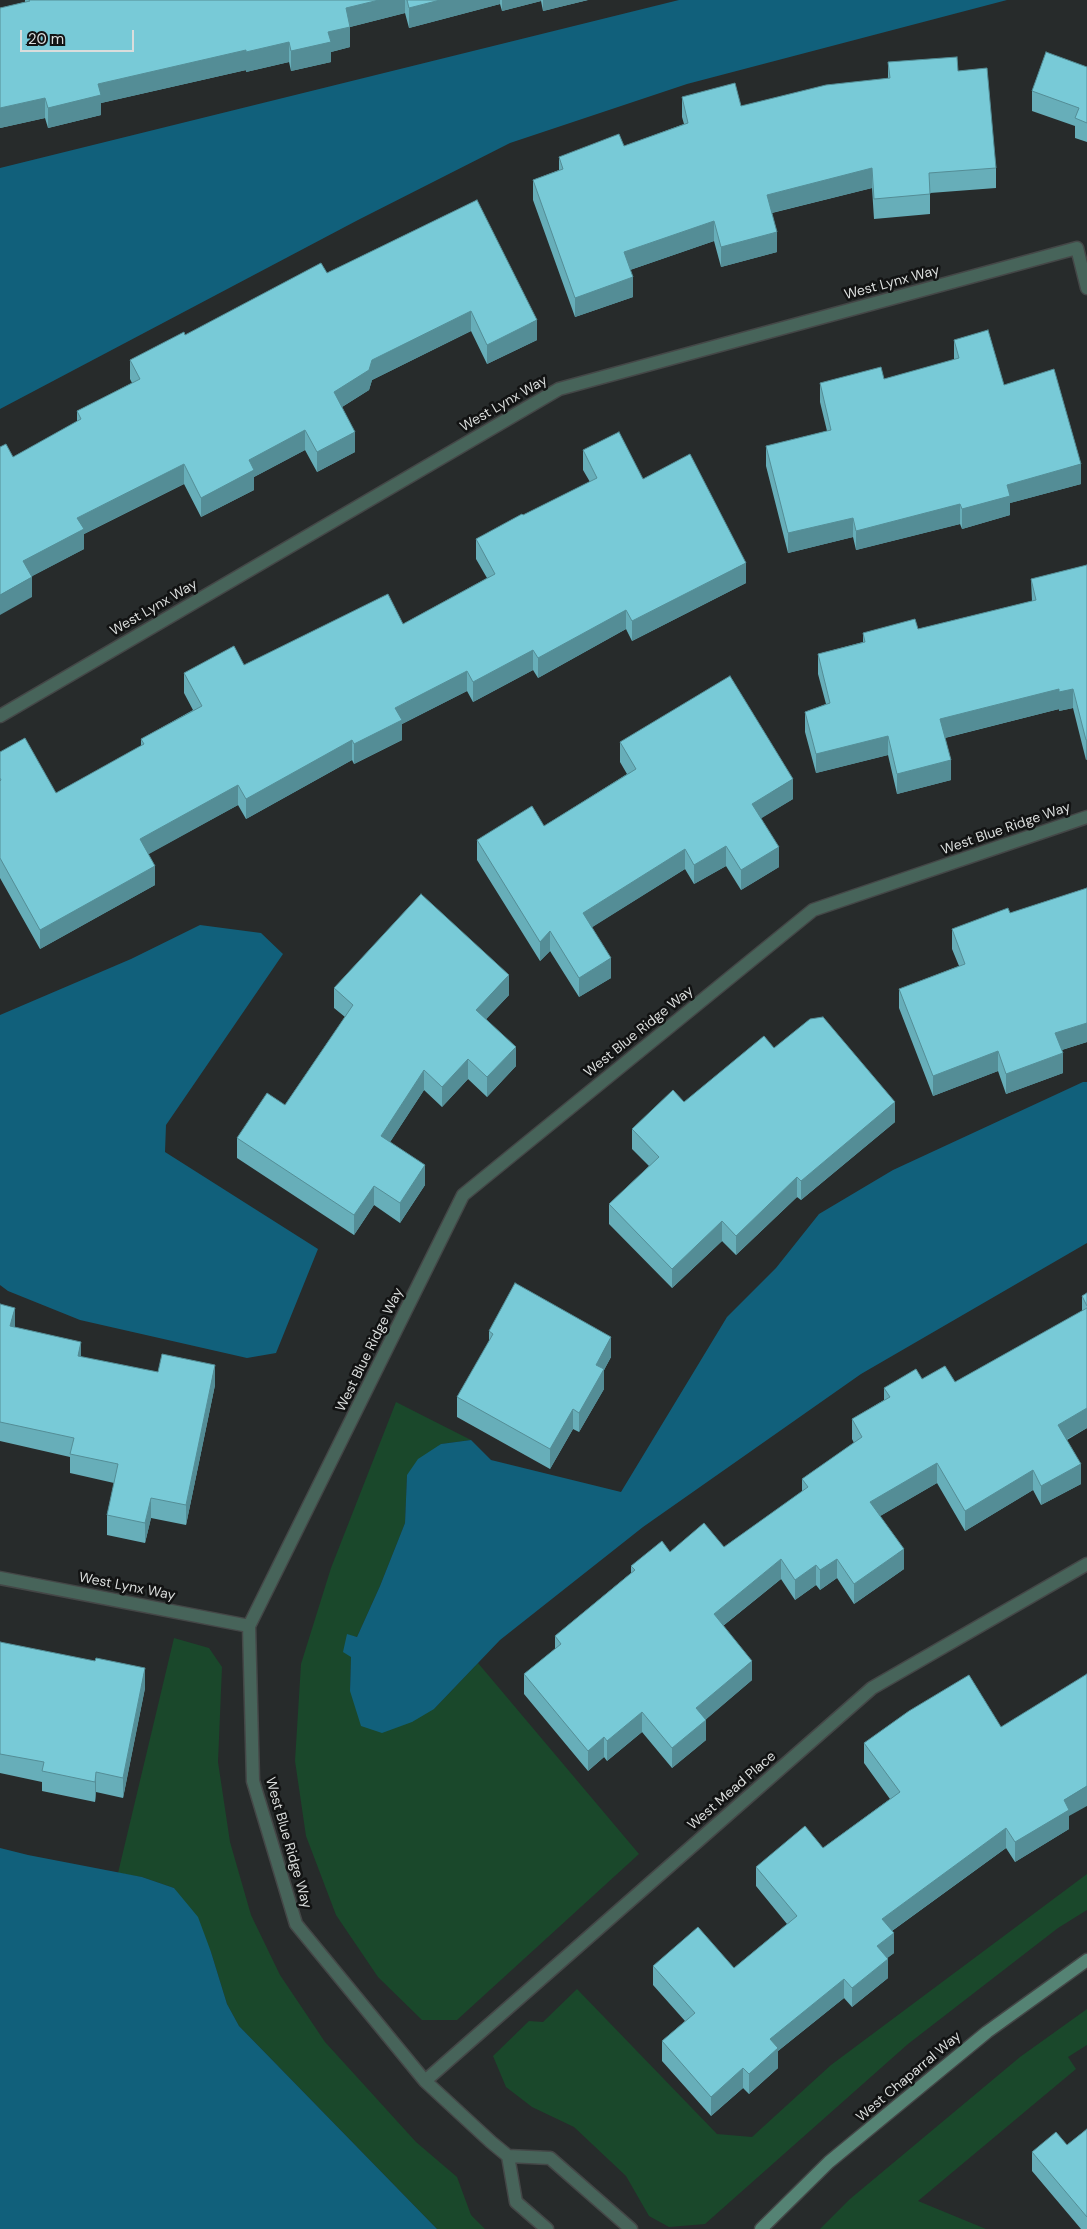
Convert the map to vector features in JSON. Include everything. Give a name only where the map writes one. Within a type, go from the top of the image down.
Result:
[{"type":"street","name":"West Lynx Way","points":[[0,716],[559,389],[1077,248],[1087,288]]},
{"type":"street","name":"West Blue Ridge Way","points":[[508,2156],[425,2081],[296,1924],[253,1781],[249,1626],[463,1195],[814,910],[1087,817]]},
{"type":"street","name":"West Mead Place","points":[[425,2081],[872,1688],[1087,1564]]},
{"type":"street","name":"West Lynx Way","points":[[0,1578],[249,1626]]},
{"type":"street","name":"West Chaparral Way","points":[[761,2229],[829,2162],[986,2032],[1087,1960]]},
{"type":"street","points":[[547,2229],[516,2202],[508,2156],[550,2158],[631,2229]]},
{"type":"green space","points":[[396,1402],[471,1440],[441,1444],[407,1475],[405,1523],[357,1637],[347,1635],[351,1657],[350,1691],[434,1709],[478,1663],[639,1854],[457,2020],[422,2020],[378,1977],[336,1915],[306,1836],[295,1761],[301,1664],[331,1568]]},
{"type":"green space","points":[[174,1638],[209,1648],[222,1667],[218,1762],[230,1842],[251,1915],[280,1975],[325,2042],[416,2142],[457,2177],[471,2215],[485,2229],[437,2229],[239,2026],[227,2004],[211,1952],[174,1888],[142,1877],[118,1873]]},
{"type":"green space","points":[[1087,1874],[1087,1910],[1058,1928],[908,2044],[705,2224],[669,2227],[649,2216],[626,2176],[574,2127],[532,2107],[506,2087],[493,2056],[529,2021],[543,2022],[577,1989],[717,2134],[752,2137],[831,2065]]},
{"type":"green space","points":[[1087,2009],[1087,2045],[1068,2057],[1076,2069],[918,2201],[986,2229],[820,2229],[850,2199],[1020,2057]]},
{"type":"water","points":[[679,0],[1007,0],[687,84],[510,143],[358,220],[0,409],[0,168]]},
{"type":"water","points":[[200,925],[261,933],[283,954],[166,1125],[165,1152],[318,1249],[276,1353],[247,1358],[80,1320],[8,1291],[0,1285],[0,1015],[131,959]]},
{"type":"water","points":[[1083,1082],[1087,1082],[1087,1243],[861,1374],[643,1527],[500,1640],[434,1709],[412,1722],[382,1733],[361,1726],[350,1691],[351,1657],[343,1652],[347,1634],[357,1637],[405,1523],[407,1475],[418,1459],[441,1444],[471,1440],[491,1460],[621,1492],[727,1317],[776,1268],[819,1214],[893,1170]]},
{"type":"water","points":[[0,1848],[142,1877],[174,1888],[198,1917],[227,2004],[239,2026],[437,2229],[0,2229]]},
{"type":"building","points":[[29,0],[379,0],[346,8],[350,27],[328,32],[331,42],[291,51],[289,42],[98,84],[101,95],[48,108],[45,98],[0,108],[0,8]]},
{"type":"building","points":[[407,0],[440,0],[409,8]]},
{"type":"building","points":[[1046,52],[1087,67],[1087,123],[1075,118],[1079,108],[1032,91]]},
{"type":"building","points":[[957,57],[958,71],[987,68],[996,168],[929,173],[930,194],[874,199],[872,168],[767,195],[777,232],[721,247],[714,221],[624,252],[633,277],[575,298],[533,180],[563,169],[559,157],[619,134],[624,146],[688,123],[682,97],[735,83],[741,106],[826,85],[890,78],[888,62]]},
{"type":"building","points":[[477,200],[537,320],[487,345],[471,311],[372,360],[369,370],[334,392],[355,432],[317,452],[305,430],[249,460],[254,470],[201,498],[184,464],[77,518],[84,529],[23,561],[32,577],[0,595],[0,447],[6,444],[13,457],[81,419],[77,411],[140,379],[130,360],[184,332],[185,335],[321,263],[327,273]]},
{"type":"building","points":[[988,330],[1004,385],[1054,369],[1081,464],[1007,485],[1010,496],[962,509],[960,504],[856,531],[853,518],[788,533],[766,446],[831,430],[820,383],[881,367],[884,379],[959,358],[954,340]]},
{"type":"building","points":[[619,432],[643,479],[690,454],[746,563],[632,621],[626,610],[538,658],[533,650],[473,682],[467,671],[395,708],[402,720],[354,744],[352,740],[246,799],[238,785],[140,839],[155,866],[40,930],[0,858],[0,752],[25,738],[56,793],[144,744],[141,739],[202,706],[184,673],[234,646],[244,665],[388,594],[403,624],[495,574],[476,539],[522,514],[597,478],[583,450]]},
{"type":"building","points":[[1087,565],[1087,740],[1073,689],[1059,692],[1059,689],[940,719],[951,760],[897,774],[888,736],[816,754],[805,712],[830,703],[818,654],[865,642],[863,633],[915,619],[918,629],[1036,600],[1031,579]]},
{"type":"building","points":[[730,676],[793,779],[752,804],[779,847],[741,870],[726,846],[694,865],[685,849],[583,913],[611,958],[579,978],[550,931],[540,942],[477,840],[532,806],[544,826],[636,769],[620,742]]},
{"type":"building","points":[[1087,888],[1087,1023],[1055,1033],[1063,1053],[1006,1074],[998,1051],[933,1076],[899,989],[965,964],[952,929],[1008,908],[1010,913]]},
{"type":"building","points":[[421,894],[509,975],[476,1010],[516,1047],[487,1077],[468,1059],[442,1087],[424,1070],[381,1136],[425,1165],[400,1203],[374,1186],[354,1215],[237,1138],[267,1093],[285,1105],[353,1005],[334,988]]},
{"type":"building","points":[[823,1017],[895,1102],[801,1181],[797,1177],[736,1236],[722,1221],[672,1269],[609,1204],[659,1157],[632,1129],[673,1090],[684,1102],[764,1036],[774,1048],[810,1019]]},
{"type":"building","points":[[515,1283],[611,1337],[596,1365],[604,1369],[579,1413],[573,1409],[550,1449],[457,1397],[493,1334],[489,1331]]},
{"type":"building","points":[[1087,1293],[1087,1306],[1082,1296]]},
{"type":"building","points":[[0,1304],[15,1308],[10,1326],[81,1342],[78,1356],[158,1372],[162,1354],[215,1365],[186,1505],[151,1498],[145,1523],[107,1515],[118,1464],[70,1454],[74,1438],[0,1422]]},
{"type":"building","points":[[1087,1308],[1087,1408],[1058,1425],[1081,1464],[1041,1486],[1033,1470],[965,1511],[937,1463],[870,1502],[904,1549],[854,1584],[837,1559],[820,1570],[816,1565],[795,1580],[781,1559],[714,1614],[752,1661],[696,1708],[706,1720],[672,1748],[642,1712],[607,1741],[604,1737],[588,1751],[524,1674],[561,1644],[555,1636],[635,1570],[631,1566],[662,1541],[670,1552],[704,1523],[724,1547],[808,1487],[802,1479],[862,1437],[852,1419],[890,1397],[884,1388],[916,1369],[922,1379],[945,1366],[955,1382]]},
{"type":"building","points":[[0,1642],[95,1661],[96,1658],[145,1668],[123,1778],[96,1772],[95,1782],[42,1771],[44,1762],[0,1754]]},
{"type":"building","points":[[1087,1674],[1087,1786],[1064,1800],[1069,1810],[1015,1842],[1006,1828],[882,1919],[894,1933],[877,1946],[888,1959],[852,1988],[844,1979],[770,2039],[778,2048],[749,2074],[743,2068],[711,2097],[662,2041],[695,2013],[653,1966],[698,1927],[734,1968],[797,1916],[756,1867],[805,1826],[823,1848],[900,1792],[864,1743],[909,1711],[969,1675],[1001,1727]]},
{"type":"building","points":[[1087,2129],[1087,2217],[1032,2152],[1056,2132],[1067,2145]]}]
